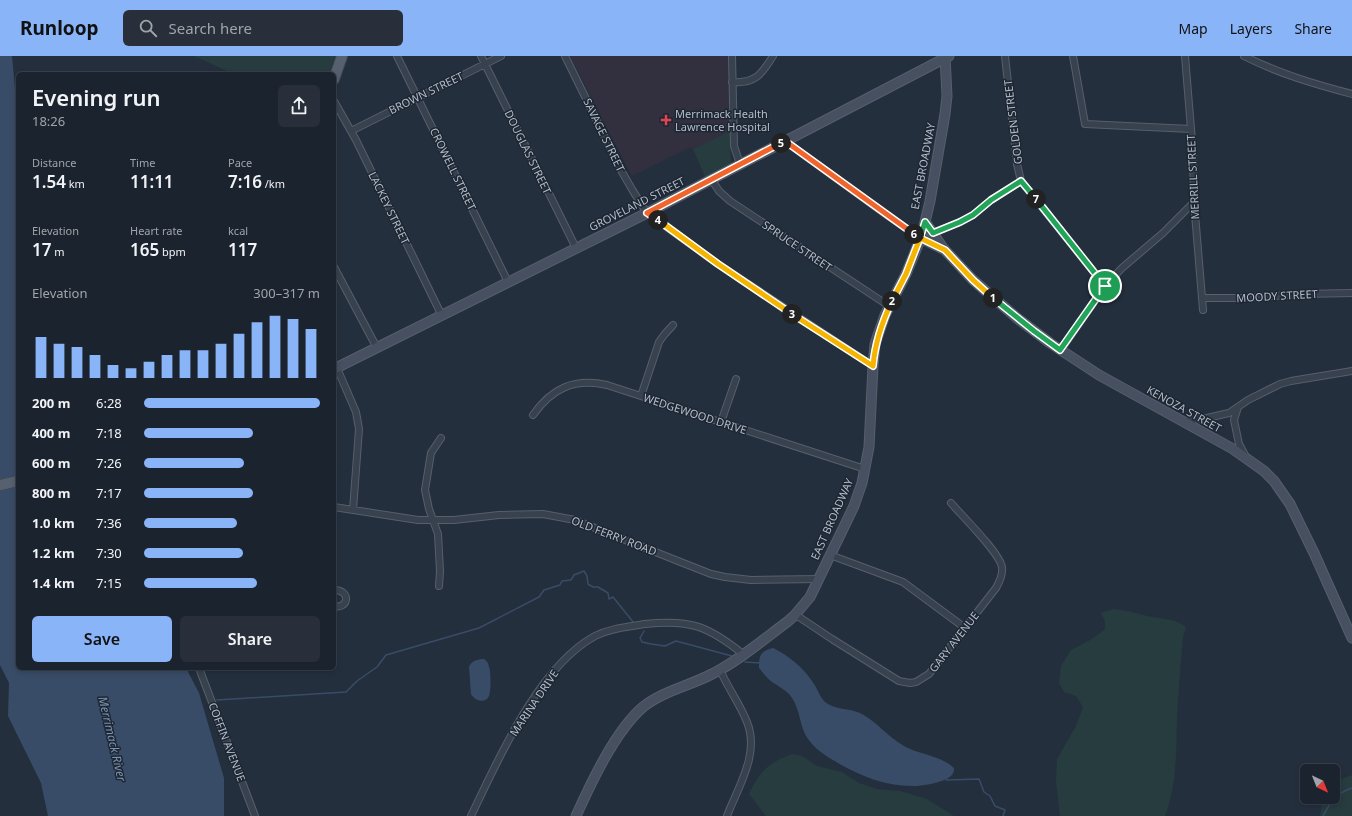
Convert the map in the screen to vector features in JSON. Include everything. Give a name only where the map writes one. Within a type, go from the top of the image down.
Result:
[{"type":"main road","points":[[336,73],[342,56]]},
{"type":"main road","points":[[0,485],[16,481]]},
{"type":"street","name":"CROWELL STREET","points":[[396,56],[418,97],[508,282]]},
{"type":"street","name":"DOUGLAS STREET","points":[[480,56],[576,248]]},
{"type":"street","name":"BROWN STREET","points":[[351,131],[501,56]]},
{"type":"street","name":"SAVAGE STREET","points":[[564,56],[626,178],[647,213]]},
{"type":"street","points":[[732,56],[734,146],[740,164]]},
{"type":"street","points":[[732,82],[749,82],[754,79],[765,69],[773,56]]},
{"type":"street","name":"GOLDEN STREET","points":[[1005,56],[1021,181]]},
{"type":"street","points":[[1074,56],[1085,124],[1191,129]]},
{"type":"street","name":"MERRILL STREET","points":[[1185,56],[1193,152],[1194,202],[1203,310]]},
{"type":"street","points":[[1244,56],[1299,80],[1352,94]]},
{"type":"street","name":"GROVELAND STREET","points":[[336,368],[647,213],[946,57]]},
{"type":"street","name":"EAST BROADWAY","points":[[576,816],[599,769],[615,742],[639,711],[659,697],[720,670],[743,654],[796,615],[807,603],[819,579],[854,506],[865,468],[869,447],[875,344],[889,306],[906,274],[925,222],[945,114],[947,96],[946,57]]},
{"type":"street","name":"LACKEY STREET","points":[[336,105],[351,131],[442,316]]},
{"type":"street","points":[[785,141],[920,238]]},
{"type":"street","name":"SPRUCE STREET","points":[[711,179],[719,191],[730,201],[889,306]]},
{"type":"street","points":[[933,233],[973,215],[991,200],[1021,181],[1105,286]]},
{"type":"street","points":[[1060,350],[1105,286],[1122,268],[1163,233],[1194,202]]},
{"type":"street","points":[[647,213],[718,264],[873,366]]},
{"type":"street","name":"KENOZA STREET","points":[[925,222],[945,250],[973,280],[1022,322],[1060,350],[1099,375],[1247,458],[1269,476],[1287,499],[1314,553],[1352,638]]},
{"type":"street","name":"KENOZA STREET","points":[[920,238],[945,250]]},
{"type":"street","points":[[336,270],[377,348]]},
{"type":"street","name":"MOODY STREET","points":[[1202,298],[1244,298],[1302,294],[1352,293]]},
{"type":"street","points":[[641,396],[659,342],[664,334],[673,325]]},
{"type":"street","points":[[336,371],[356,412],[360,429],[353,510]]},
{"type":"street","points":[[1183,421],[1224,414],[1280,384],[1352,371]]},
{"type":"street","points":[[720,422],[736,379]]},
{"type":"street","name":"WEDGEWOOD DRIVE","points":[[533,415],[544,402],[557,391],[569,386],[588,383],[607,385],[865,468]]},
{"type":"street","points":[[1238,407],[1234,420],[1239,444],[1247,458]]},
{"type":"street","points":[[439,586],[440,571],[438,534],[429,509],[425,490],[431,453],[441,438]]},
{"type":"street","name":"GARY AVENUE","points":[[796,615],[899,681],[910,683],[916,682],[929,674],[996,588],[1002,576],[1002,567],[997,555],[951,503]]},
{"type":"street","name":"OLD FERRY ROAD","points":[[336,507],[418,520],[454,520],[526,513],[543,514],[575,520],[711,574],[751,580],[819,579]]},
{"type":"street","points":[[830,555],[903,582],[965,628]]},
{"type":"street","points":[[336,590],[343,592],[346,598],[346,601],[342,605],[336,607]]},
{"type":"street","name":"MARINA DRIVE","points":[[471,816],[510,737],[523,715],[554,671],[587,641],[602,633],[618,628],[666,622],[684,622],[696,625],[714,634],[730,643],[743,654]]},
{"type":"street","name":"COFFIN AVENUE","points":[[199,670],[255,816]]},
{"type":"street","points":[[720,670],[746,720],[751,739],[748,764],[726,816]]},
{"type":"shaded area","name":"Merrimack Health Lawrence Hospital","points":[[570,56],[729,56],[730,131],[693,149],[691,147],[632,176]]},
{"type":"green space","points":[[194,56],[335,56],[330,72],[230,72]]},
{"type":"green space","points":[[730,131],[731,163],[705,177],[693,149]]},
{"type":"green space","points":[[1113,609],[1173,621],[1185,626],[1186,629],[1183,636],[1177,709],[1174,780],[1169,804],[1165,816],[1060,816],[1056,782],[1057,759],[1076,726],[1083,707],[1076,696],[1064,692],[1059,683],[1061,666],[1071,650],[1092,639],[1105,629],[1105,621],[1101,613]]},
{"type":"green space","points":[[792,754],[802,756],[817,766],[842,772],[859,783],[877,789],[900,791],[927,799],[954,816],[766,816],[749,794],[757,779],[766,769],[777,761]]},
{"type":"green space","points":[[1352,775],[1352,816],[1320,816],[1322,804],[1340,804],[1340,780]]},
{"type":"water","name":"Merrimack River","points":[[0,56],[12,56],[16,90],[16,670],[187,670],[199,693],[224,778],[224,816],[48,816],[41,783],[8,716],[9,683],[0,665]]},
{"type":"water","points":[[773,648],[784,654],[801,668],[810,678],[825,702],[829,705],[860,713],[866,716],[904,746],[943,760],[954,768],[954,771],[950,777],[935,783],[923,785],[910,786],[885,783],[861,775],[825,755],[813,745],[806,736],[793,699],[789,694],[770,680],[759,668],[759,660],[763,652]]},
{"type":"water","points":[[479,659],[484,659],[490,669],[490,690],[489,696],[485,700],[480,701],[471,694],[469,667],[471,663]]},
{"type":"waterway","points":[[217,700],[346,692],[357,681],[377,667],[386,655],[479,628],[539,597],[544,590],[560,585],[562,581],[571,580],[574,575],[584,571],[587,576],[588,584],[593,587],[598,587],[608,593],[609,599],[613,597],[634,623]]},
{"type":"waterway","points":[[644,631],[640,638],[642,642],[665,646],[676,641],[732,656]]},
{"type":"waterway","points":[[745,662],[761,663]]},
{"type":"waterway","points":[[946,780],[979,779],[984,792],[990,796],[995,806],[1005,810],[1003,816]]},
{"type":"waterway","points":[[1323,816],[1337,796],[1352,788]]},
{"type":"place","name":"Merrimack Health Lawrence Hospital","points":[[666,120]]},
{"type":"route","points":[[1105,286],[1021,181],[991,200],[973,215],[960,222],[933,233],[925,222],[920,238],[785,141],[647,213],[718,264],[810,326],[873,366],[875,344],[885,315],[906,274],[920,238],[945,250],[956,263],[987,293],[1017,318],[1060,350],[1105,286]]}]
